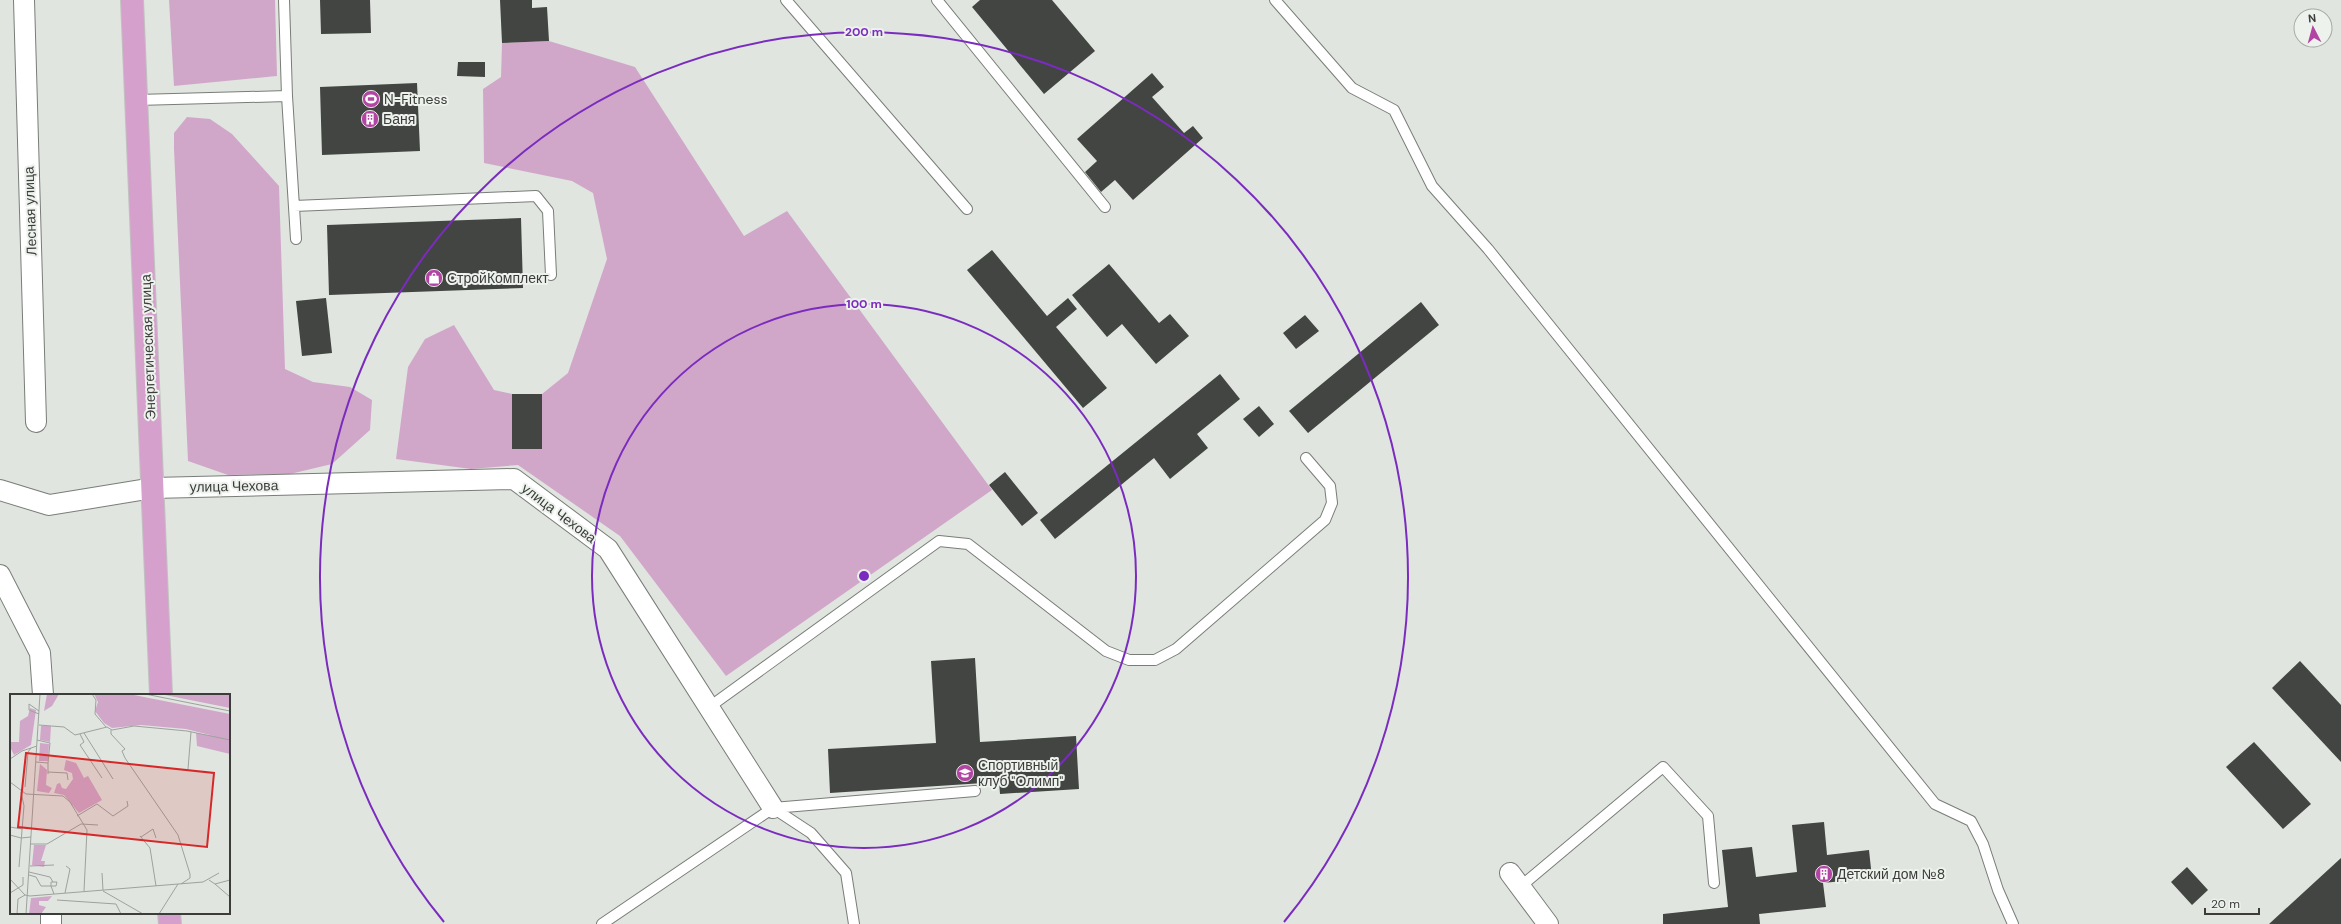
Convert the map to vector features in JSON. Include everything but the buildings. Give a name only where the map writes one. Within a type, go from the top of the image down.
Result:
[{"type":"main road","name":"Энергетическая улица","points":[[132,0],[138,100],[161,694]]},
{"type":"main road","points":[[169,914],[170,924]]},
{"type":"street","name":"Лесная улица","points":[[24,0],[36,422]]},
{"type":"street","name":"улица Чехова","points":[[154,488],[514,479],[608,549],[773,808]]},
{"type":"street","points":[[0,490],[49,504],[154,488]]},
{"type":"street","points":[[0,575],[40,653],[44,694]]},
{"type":"street","points":[[1515,880],[1548,924]]},
{"type":"lane","points":[[284,0],[287,96],[296,239]]},
{"type":"lane","points":[[786,0],[967,209]]},
{"type":"lane","points":[[937,0],[1105,207]]},
{"type":"lane","points":[[1275,0],[1352,88],[1394,110],[1432,186],[1488,249],[1935,804],[1971,821],[1983,844],[1998,890],[2013,924]]},
{"type":"lane","points":[[138,100],[287,96]]},
{"type":"lane","points":[[294,206],[536,196],[548,211],[552,275]]},
{"type":"lane","points":[[708,708],[939,541],[968,544],[1106,651],[1129,660],[1155,660],[1176,649],[1325,520],[1332,503],[1330,486],[1306,458]]},
{"type":"lane","points":[[1515,880],[1663,767],[1708,816],[1714,883]]},
{"type":"lane","points":[[602,924],[773,808],[975,791]]},
{"type":"lane","points":[[773,808],[811,833],[846,873],[854,924]]},
{"type":"shaded area","points":[[169,0],[275,0],[277,76],[174,86]]},
{"type":"shaded area","points":[[549,41],[635,67],[744,236],[787,211],[992,490],[726,676],[620,536],[518,465],[471,469],[396,459],[408,367],[425,339],[454,325],[494,390],[512,394],[542,394],[568,373],[607,259],[593,193],[572,181],[484,163],[483,89],[501,77],[502,43]]},
{"type":"shaded area","points":[[187,117],[210,119],[232,134],[279,186],[285,369],[313,382],[350,387],[372,400],[370,430],[332,464],[290,474],[228,475],[188,461],[174,149],[174,133]]},
{"type":"place","name":"N-Fitness","points":[[371,99]]},
{"type":"place","name":"Баня","points":[[370,119]]},
{"type":"place","name":"СтройКомплект","points":[[434,278]]},
{"type":"place","name":"Спортивный клуб \"Олимп\"","points":[[965,773]]},
{"type":"place","name":"Детский дом №8","points":[[1824,874]]}]
